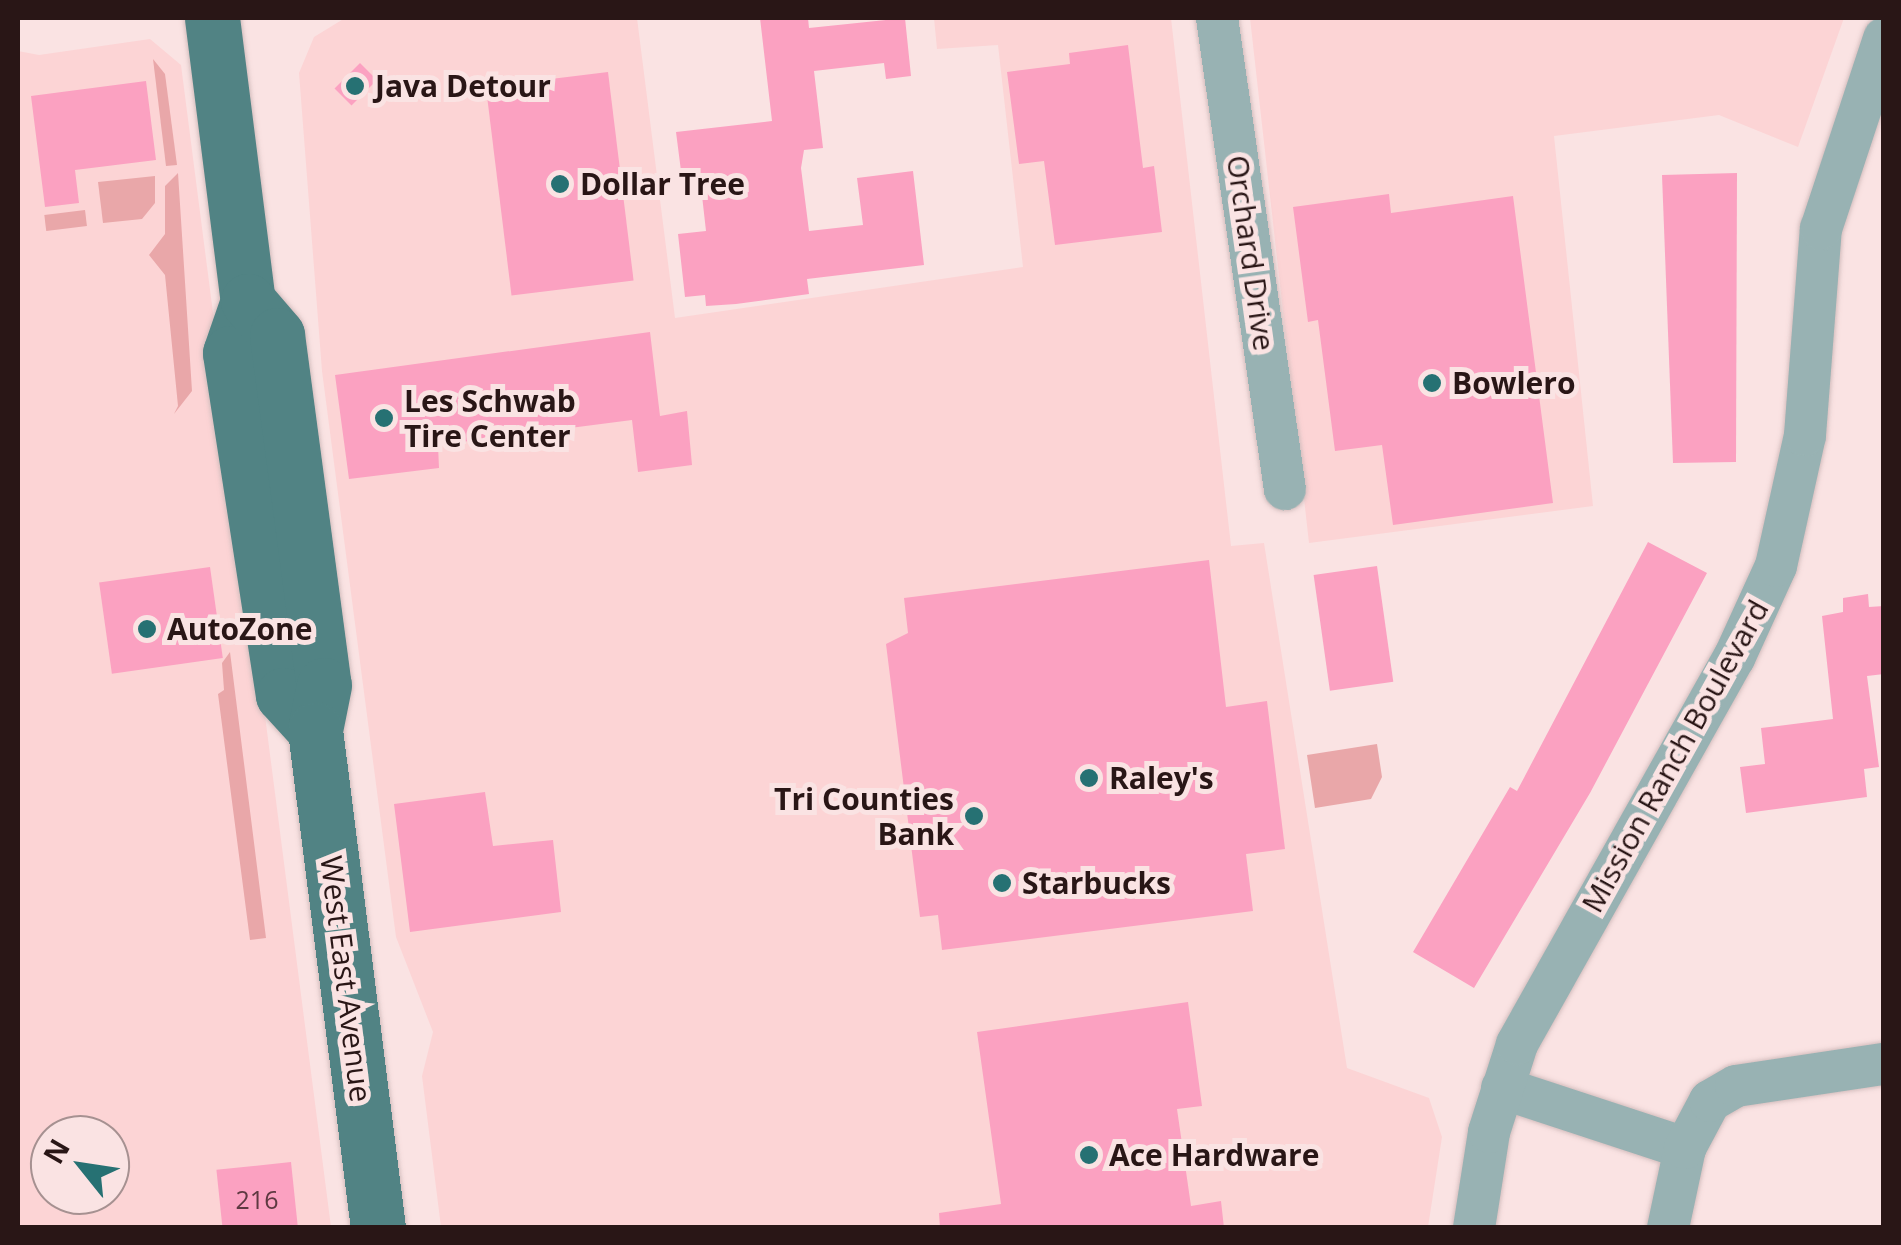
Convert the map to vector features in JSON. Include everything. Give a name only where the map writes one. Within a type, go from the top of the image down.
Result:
[{"type":"main road","name":"West East Avenue","points":[[212,18],[248,302],[277,335],[324,685],[315,730],[378,1228]]},
{"type":"street","name":"Orchard Drive","points":[[1217,18],[1285,489]]},
{"type":"street","name":"Mission Ranch Boulevard","points":[[1474,1228],[1502,1088],[1538,1001],[1734,658],[1776,566],[1803,452],[1821,229],[1884,38]]},
{"type":"street","points":[[1668,1228],[1685,1148],[1710,1101],[1736,1086],[1884,1064]]},
{"type":"street","points":[[1502,1088],[1685,1148]]},
{"type":"shaded area","points":[[345,18],[637,18],[675,318],[1023,267],[998,45],[937,49],[934,18],[1171,18],[1231,546],[1264,543],[1347,1068],[1429,1098],[1442,1137],[1428,1227],[441,1227],[422,1076],[433,1032],[396,937],[322,371],[299,73],[314,37]]},
{"type":"shaded area","points":[[1250,18],[1844,18],[1798,147],[1719,115],[1554,136],[1593,506],[1309,543]]},
{"type":"shaded area","points":[[150,39],[181,65],[331,1227],[18,1227],[18,51],[39,55]]},
{"type":"shaded area","points":[[153,59],[165,74],[177,165],[166,166]]},
{"type":"shaded area","points":[[178,173],[192,391],[174,414],[178,406],[165,275],[149,255],[165,234],[165,186]]},
{"type":"shaded area","points":[[155,176],[155,203],[142,219],[103,223],[98,182]]},
{"type":"shaded area","points":[[85,210],[87,226],[46,231],[44,215]]},
{"type":"shaded area","points":[[230,652],[266,938],[250,940],[218,694],[224,690],[222,663]]},
{"type":"shaded area","points":[[1377,744],[1382,777],[1371,799],[1315,808],[1307,755]]},
{"type":"building","points":[[760,18],[808,18],[809,28],[905,18],[911,76],[886,79],[884,63],[814,71],[823,148],[804,150],[801,168],[809,231],[863,225],[857,178],[913,171],[924,265],[807,279],[809,294],[736,304],[706,306],[705,295],[685,297],[678,234],[706,231],[699,169],[681,171],[676,132],[772,121]]},
{"type":"building","points":[[1128,45],[1143,168],[1154,166],[1162,232],[1055,245],[1044,161],[1019,164],[1007,72],[1070,64],[1069,53]]},
{"type":"building","points":[[360,63],[377,80],[352,105],[335,88]]},
{"type":"building","name":"Dollar Tree","points":[[608,72],[634,280],[512,295],[486,87]]},
{"type":"building","points":[[146,81],[156,160],[75,170],[79,203],[45,207],[31,96]]},
{"type":"building","points":[[1737,173],[1736,462],[1673,463],[1662,175]]},
{"type":"building","name":"Bowlero","points":[[1389,194],[1391,213],[1513,196],[1553,503],[1393,525],[1382,445],[1335,451],[1318,320],[1308,322],[1293,207]]},
{"type":"building","points":[[650,332],[660,416],[687,411],[692,465],[638,472],[632,420],[438,445],[439,468],[349,479],[335,375]]},
{"type":"building","points":[[1648,542],[1707,573],[1590,793],[1474,988],[1413,952],[1510,787],[1517,791]]},
{"type":"building","name":"Raley's","points":[[1209,560],[1226,707],[1267,701],[1285,849],[1246,854],[1253,911],[942,950],[938,915],[920,917],[886,644],[908,633],[904,598]]},
{"type":"building","points":[[1377,566],[1393,682],[1330,691],[1314,575]]},
{"type":"building","points":[[210,567],[223,658],[112,674],[99,583]]},
{"type":"building","points":[[1868,594],[1869,607],[1884,606],[1884,674],[1867,676],[1879,767],[1864,769],[1867,797],[1746,813],[1740,767],[1765,764],[1761,728],[1833,719],[1822,616],[1843,612],[1843,598]]},
{"type":"building","points":[[485,792],[493,846],[553,840],[561,912],[410,932],[394,804]]},
{"type":"building","name":"Ace Hardware","points":[[1188,1002],[1202,1106],[1177,1109],[1191,1206],[1221,1201],[1224,1228],[940,1228],[939,1213],[1001,1204],[977,1032]]},
{"type":"building","points":[[291,1162],[298,1228],[223,1228],[216,1170]]},
{"type":"place","name":"Java Detour","points":[[355,86]]},
{"type":"place","name":"Dollar Tree","points":[[560,184]]},
{"type":"place","name":"Bowlero","points":[[1432,383]]},
{"type":"place","name":"Les Schwab Tire Center","points":[[384,418]]},
{"type":"place","name":"AutoZone","points":[[147,629]]},
{"type":"place","name":"Raley's","points":[[1089,778]]},
{"type":"place","name":"Tri Counties Bank","points":[[974,816]]},
{"type":"place","name":"Starbucks","points":[[1002,883]]},
{"type":"place","name":"Ace Hardware","points":[[1089,1155]]}]
